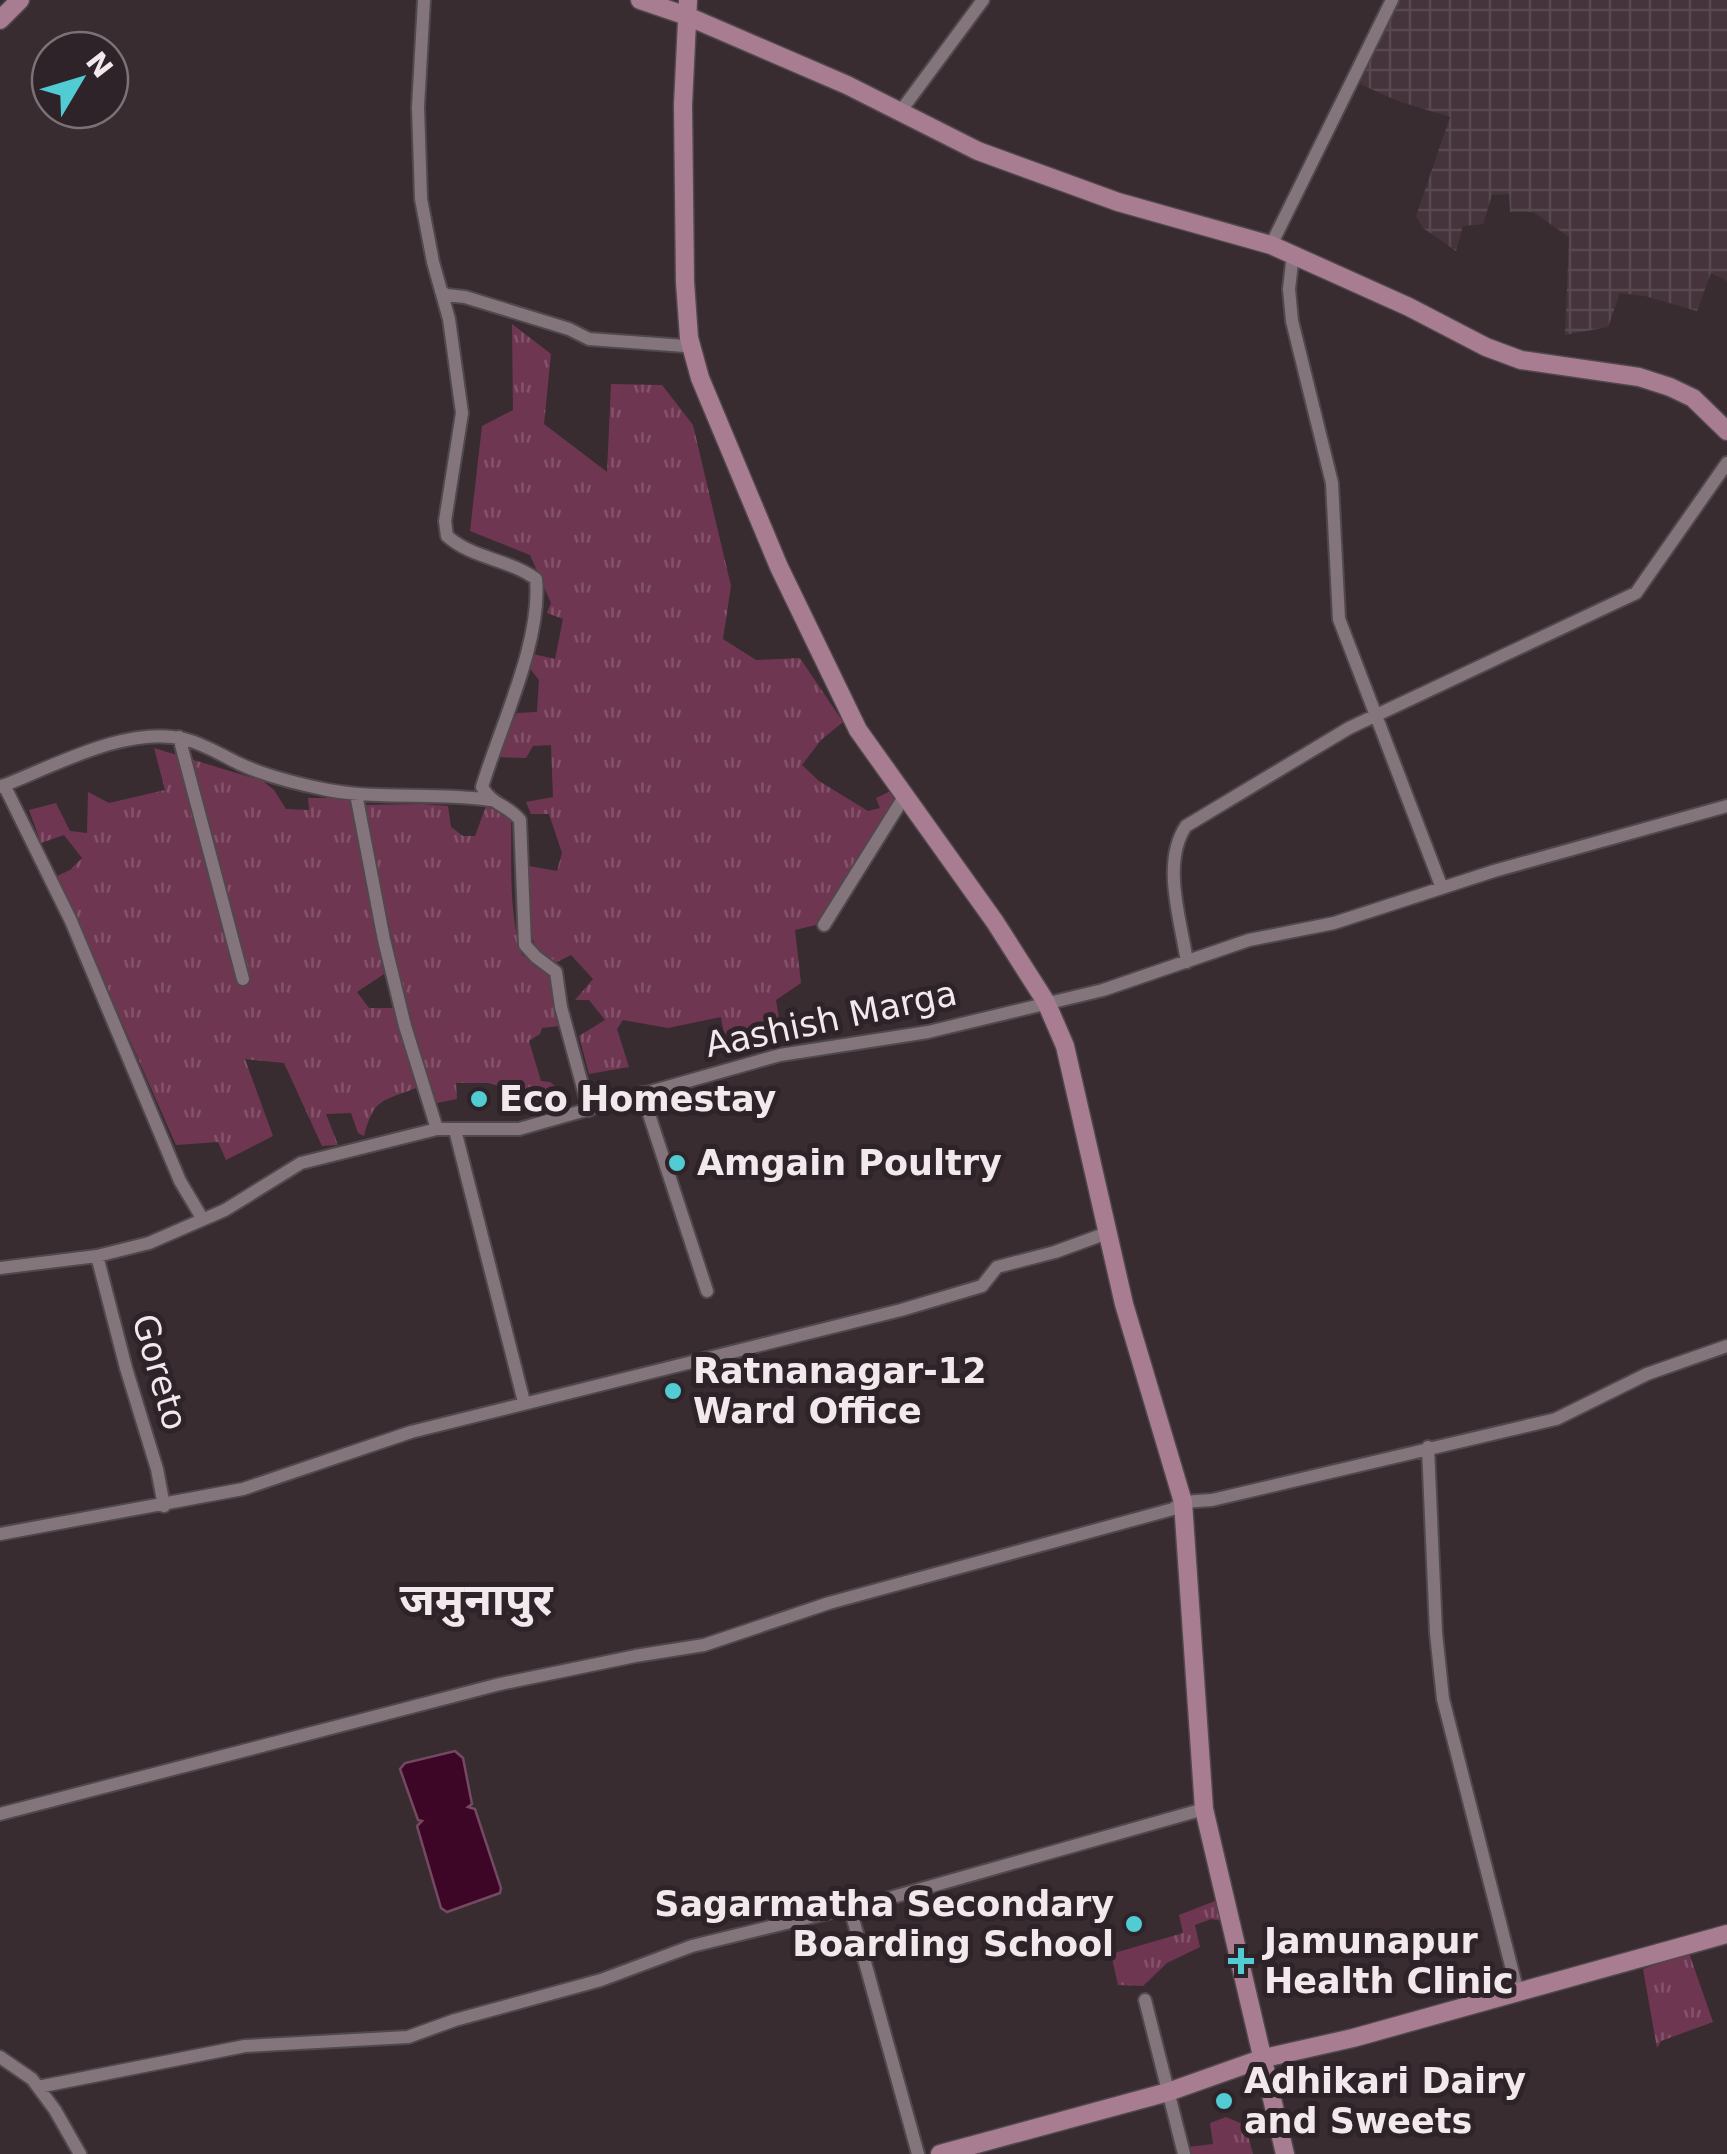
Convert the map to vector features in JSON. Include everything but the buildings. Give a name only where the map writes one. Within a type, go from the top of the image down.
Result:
[{"type":"street","points":[[0,20],[20,0]]},
{"type":"street","points":[[424,0],[418,107],[421,200],[449,319],[462,413],[445,521],[447,536],[460,548],[524,570],[536,579],[538,594],[522,668],[482,788],[490,800]]},
{"type":"street","points":[[640,0],[688,8],[978,150],[1118,202],[1293,254],[1486,347],[1521,360],[1639,377],[1670,387],[1693,398],[1727,431]]},
{"type":"street","points":[[900,112],[982,0]]},
{"type":"street","points":[[1270,245],[1392,0]]},
{"type":"street","points":[[688,8],[683,106],[685,282],[690,340],[700,378],[740,481],[858,730],[995,922],[1046,1002],[1065,1046],[1107,1233],[1183,1502],[1204,1808],[1284,2154]]},
{"type":"street","points":[[1293,254],[1292,321],[1332,483],[1339,619],[1442,888]]},
{"type":"street","points":[[441,290],[446,296],[569,328],[589,339],[671,346],[685,346],[690,340]]},
{"type":"street","points":[[1187,962],[1173,860],[1178,838],[1186,826],[1349,728],[1636,592],[1727,463]]},
{"type":"street","points":[[202,1218],[180,1181],[71,921],[2,786],[121,740],[179,737],[209,746],[240,764],[281,780],[396,798],[468,797],[490,800],[511,809],[520,820],[525,944],[556,972],[561,1007],[589,1110]]},
{"type":"street","points":[[179,737],[243,978]]},
{"type":"street","points":[[356,794],[384,940],[405,1026],[437,1129]]},
{"type":"street","points":[[824,925],[904,797]]},
{"type":"street","name":"Aashish Marga","points":[[0,1268],[97,1256],[148,1243],[225,1210],[301,1163],[437,1129],[520,1129],[783,1054],[928,1032],[1103,990],[1249,940],[1334,923],[1727,806]]},
{"type":"street","points":[[642,1093],[706,1291]]},
{"type":"street","points":[[455,1130],[524,1402]]},
{"type":"street","points":[[0,1534],[244,1490],[411,1432],[901,1310],[982,1286],[997,1268],[1107,1233]]},
{"type":"street","name":"Goreto","points":[[97,1256],[164,1506]]},
{"type":"street","points":[[0,1814],[500,1684],[704,1645],[829,1603],[1173,1509],[1183,1502],[1212,1500],[1556,1419],[1646,1374],[1727,1346]]},
{"type":"street","points":[[1428,1447],[1436,1634],[1443,1699],[1518,1992]]},
{"type":"street","points":[[38,2087],[245,2046],[408,2038],[455,2020],[601,1980],[692,1946],[850,1908],[1204,1808]]},
{"type":"street","points":[[850,1908],[918,2154]]},
{"type":"street","points":[[940,2154],[1168,2092],[1264,2058],[1353,2038],[1727,1934]]},
{"type":"street","points":[[1145,2000],[1184,2154]]},
{"type":"street","points":[[0,2057],[32,2079],[80,2154]]},
{"type":"shaded area","points":[[1396,0],[1727,0],[1727,281],[1711,273],[1697,311],[1620,293],[1608,327],[1565,335],[1569,237],[1533,212],[1510,212],[1509,194],[1492,195],[1483,224],[1463,226],[1456,251],[1423,228],[1416,216],[1450,117],[1360,84]]},
{"type":"shaded area","points":[[455,1751],[463,1758],[472,1804],[468,1807],[475,1809],[501,1888],[500,1893],[447,1912],[441,1908],[417,1826],[422,1821],[418,1820],[400,1769],[405,1763]]},
{"type":"green space","points":[[512,324],[551,354],[544,424],[607,472],[611,384],[662,385],[693,425],[731,586],[723,639],[756,660],[800,658],[843,722],[821,740],[802,765],[819,781],[868,811],[880,808],[876,798],[889,792],[900,805],[816,925],[795,930],[801,983],[776,1000],[783,1044],[727,1052],[721,1017],[668,1028],[623,1020],[617,1029],[629,1067],[589,1074],[579,1036],[605,1020],[589,1000],[575,1000],[593,979],[571,955],[555,963],[537,951],[531,933],[529,866],[557,871],[562,853],[549,814],[531,814],[526,802],[553,797],[551,745],[533,746],[526,758],[496,757],[517,713],[537,712],[539,680],[528,666],[533,654],[555,659],[563,619],[547,613],[551,603],[530,555],[470,531],[482,426],[513,410]]},
{"type":"green space","points":[[154,748],[263,781],[286,809],[309,810],[308,798],[351,798],[384,974],[357,992],[369,1008],[393,1008],[416,1088],[381,1103],[371,1114],[364,1136],[358,1133],[351,1113],[326,1114],[338,1145],[322,1146],[284,1063],[245,1059],[273,1136],[226,1160],[218,1142],[176,1145],[103,979],[53,878],[70,870],[82,858],[64,835],[41,843],[29,810],[56,803],[70,831],[87,833],[88,792],[109,803],[165,790]]},
{"type":"green space","points":[[363,805],[448,806],[451,827],[463,836],[475,836],[486,806],[511,818],[512,887],[518,938],[522,955],[550,971],[559,1026],[542,1028],[529,1041],[541,1081],[556,1087],[556,1097],[565,1109],[542,1114],[535,1096],[488,1083],[456,1083],[457,1099],[437,1103],[416,1050]]},
{"type":"green space","points":[[1215,1901],[1223,1921],[1211,1919],[1195,1925],[1200,1947],[1167,1963],[1143,1986],[1118,1985],[1111,1954],[1183,1933],[1179,1915]]},
{"type":"green space","points":[[1689,1953],[1713,2022],[1661,2041],[1657,2048],[1643,1969]]},
{"type":"green space","points":[[1226,2117],[1245,2125],[1253,2154],[1189,2154],[1188,2147],[1213,2144],[1210,2123]]},
{"type":"place","name":"Eco Homestay","points":[[479,1099]]},
{"type":"place","name":"Amgain Poultry","points":[[677,1163]]},
{"type":"place","name":"Ratnanagar-12 Ward Office","points":[[673,1391]]},
{"type":"place","name":"Sagarmatha Secondary Boarding School","points":[[1134,1924]]},
{"type":"place","name":"Jamunapur Health Clinic","points":[[1241,1961]]},
{"type":"place","name":"Adhikari Dairy and Sweets","points":[[1224,2101]]},
{"type":"district","name":"जमुनापुर","points":[[476,1599]]}]
